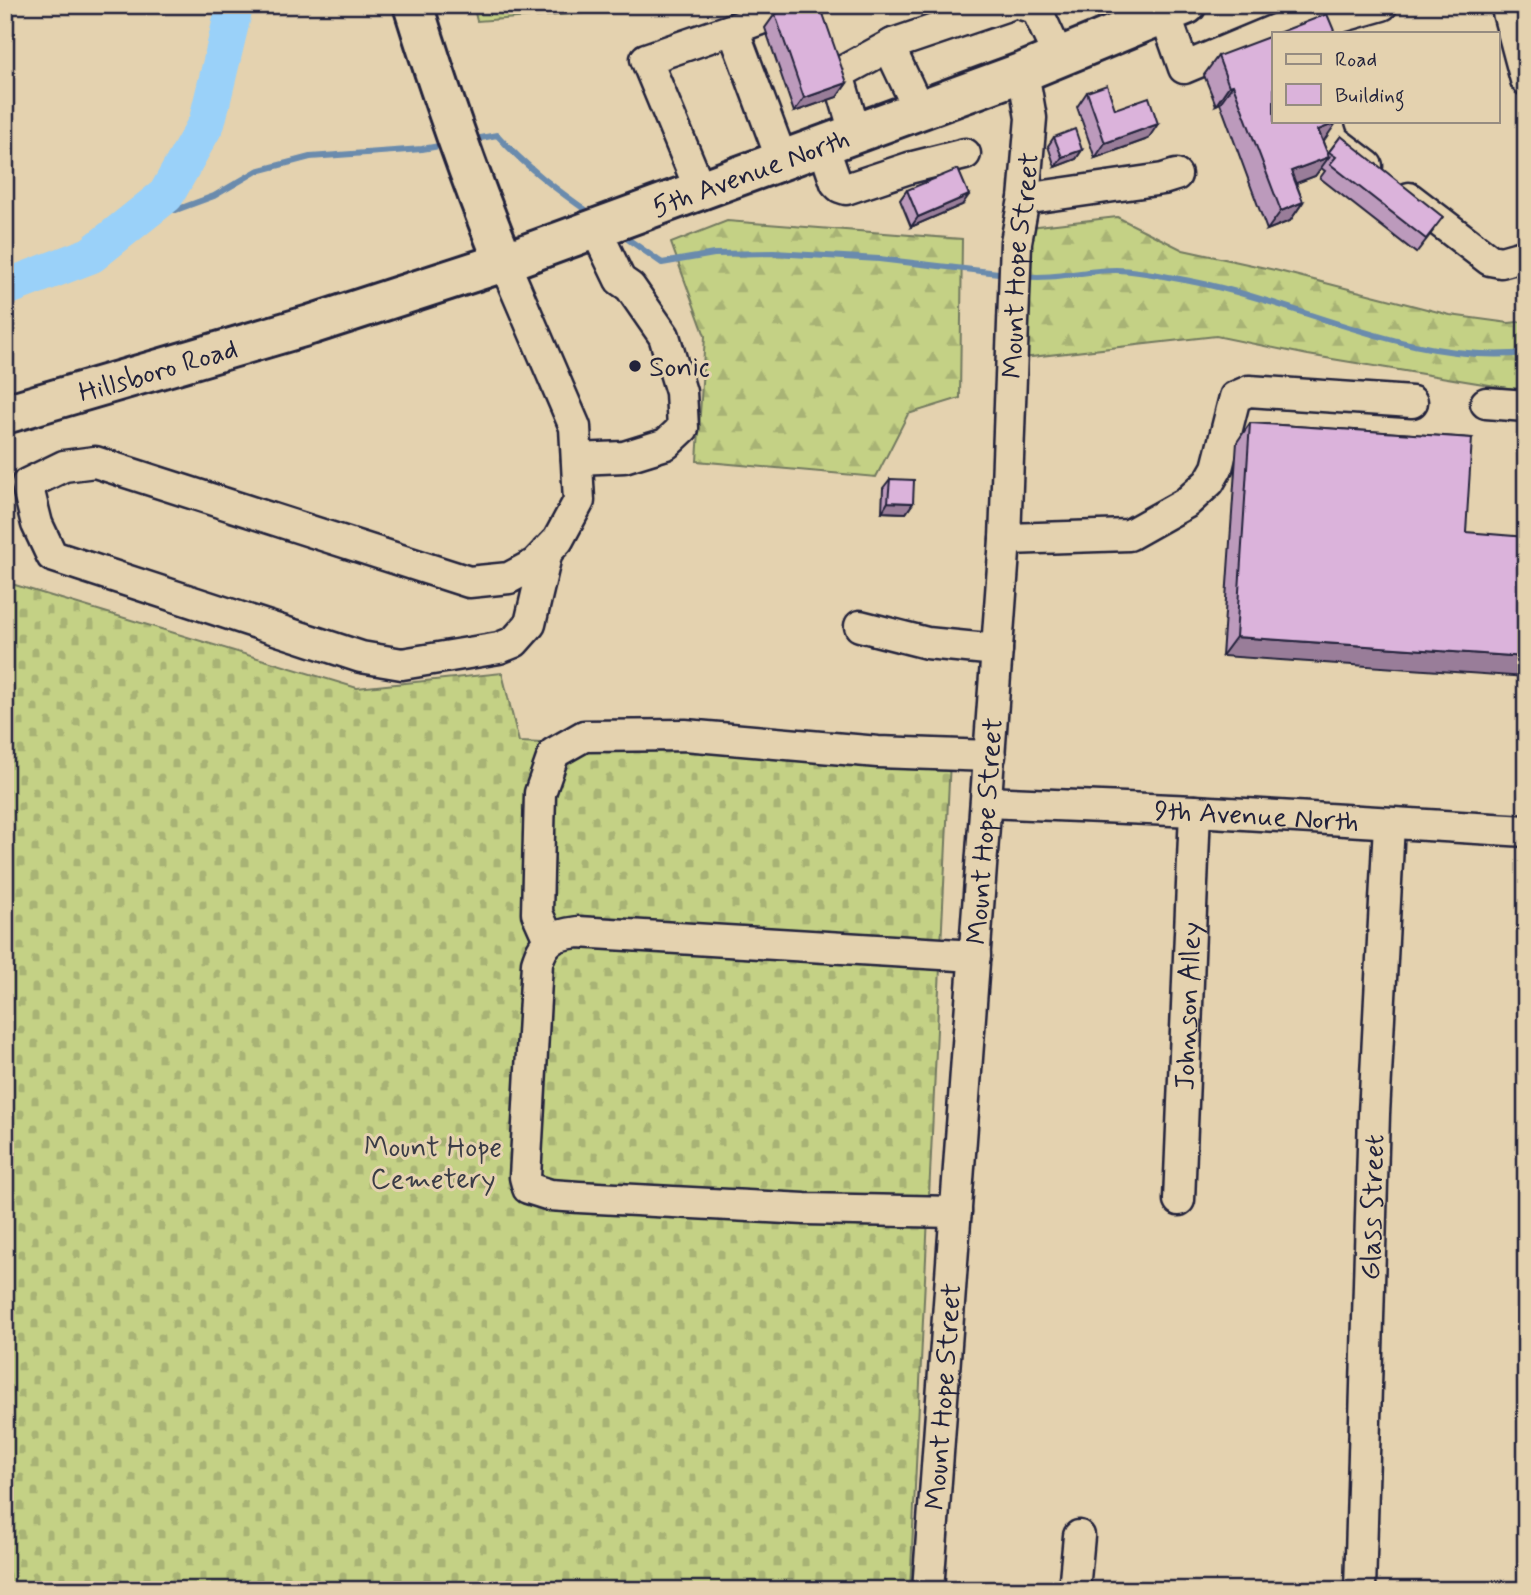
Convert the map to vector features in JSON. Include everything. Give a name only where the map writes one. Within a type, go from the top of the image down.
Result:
[{"type":"main road","points":[[413,5],[478,198],[504,262]]},
{"type":"main road","name":"5th Avenue North","points":[[310,325],[504,262],[1023,72],[1175,10]]},
{"type":"main road","name":"Hillsboro Road","points":[[5,414],[310,325]]},
{"type":"street","points":[[701,189],[646,59],[799,5]]},
{"type":"street","points":[[965,154],[909,168],[846,189],[840,187],[836,183],[839,139],[826,40],[893,44],[1008,5]]},
{"type":"street","points":[[1024,5],[1036,8],[1059,58]]},
{"type":"street","points":[[1291,32],[1382,5]]},
{"type":"street","points":[[1506,5],[1526,79]]},
{"type":"street","points":[[1175,10],[1184,68],[1272,38]]},
{"type":"street","points":[[733,29],[782,160]]},
{"type":"street","points":[[893,44],[894,57],[919,110]]},
{"type":"street","name":"Mount Hope Street","points":[[928,1590],[1005,539],[1016,242],[1024,200],[1031,118],[1023,72]]},
{"type":"street","points":[[1326,122],[1333,140],[1490,260],[1501,262],[1526,255]]},
{"type":"street","points":[[1024,200],[1176,175]]},
{"type":"street","points":[[577,459],[624,457],[666,444],[682,428],[681,393],[664,336],[631,287],[620,281],[595,228]]},
{"type":"street","points":[[504,262],[575,427],[579,500],[558,540],[547,551],[535,564],[509,578],[469,582],[95,462],[64,466],[27,484],[37,524],[52,556],[361,657],[402,664],[499,648],[514,642],[530,624],[547,551]]},
{"type":"street","points":[[1005,539],[1129,535],[1186,503],[1209,482],[1217,468],[1235,397],[1249,391],[1412,402]]},
{"type":"street","points":[[1486,403],[1526,407]]},
{"type":"street","points":[[860,626],[927,643],[997,650]]},
{"type":"street","points":[[549,940],[537,913],[540,793],[554,753],[584,736],[685,735],[878,752],[990,756]]},
{"type":"street","name":"9th Avenue North","points":[[987,802],[1195,811],[1526,831]]},
{"type":"street","name":"Johnson Alley","points":[[1179,1200],[1195,811]]},
{"type":"street","name":"Glass Street","points":[[1360,1590],[1374,1114],[1389,824]]},
{"type":"street","points":[[956,1212],[805,1209],[579,1197],[539,1193],[528,1188],[525,1177],[537,963],[541,950],[549,940],[560,934],[578,932],[975,956]]},
{"type":"street","points":[[1074,1590],[1079,1536]]},
{"type":"green space","points":[[473,5],[695,5],[477,21]]},
{"type":"green space","points":[[1117,217],[1183,250],[1275,270],[1450,315],[1509,323],[1526,321],[1526,391],[1308,355],[1216,336],[1022,358],[1030,227]]},
{"type":"green space","points":[[727,221],[962,239],[960,398],[908,414],[876,477],[697,461],[705,336],[671,243]]},
{"type":"green space","name":"Mount Hope Cemetery","points":[[5,582],[357,688],[502,673],[519,742],[950,760],[910,1590],[5,1590]]},
{"type":"building","points":[[799,5],[820,5],[847,83],[804,98],[775,14]]},
{"type":"building","points":[[1327,14],[1335,32],[1281,32]]},
{"type":"building","points":[[1272,36],[1272,122],[1336,122],[1318,130],[1329,157],[1291,171],[1303,202],[1281,211],[1233,85],[1229,86],[1218,56]]},
{"type":"building","points":[[1107,85],[1115,109],[1149,97],[1158,124],[1105,143],[1087,92]]},
{"type":"building","points":[[1075,129],[1082,150],[1062,157],[1054,137]]},
{"type":"building","points":[[1341,136],[1443,217],[1426,239],[1330,164],[1336,157],[1329,152]]},
{"type":"building","points":[[958,169],[969,195],[918,217],[907,190]]},
{"type":"building","points":[[1250,423],[1472,438],[1466,532],[1526,537],[1526,657],[1236,637]]},
{"type":"building","points":[[890,479],[914,480],[913,503],[888,502]]},
{"type":"waterway","points":[[5,288],[91,255],[166,195],[207,122],[235,5]]},
{"type":"waterway","points":[[470,140],[497,135],[519,158],[593,215]]},
{"type":"waterway","points":[[149,209],[176,210],[214,196],[257,171],[310,157],[445,145]]},
{"type":"waterway","points":[[619,233],[662,263],[714,254],[774,253],[879,259],[1007,274]]},
{"type":"waterway","points":[[1021,276],[1046,277],[1116,270],[1145,273],[1236,292],[1399,342],[1483,354],[1526,353]]},
{"type":"place","name":"Sonic","points":[[635,366]]}]
